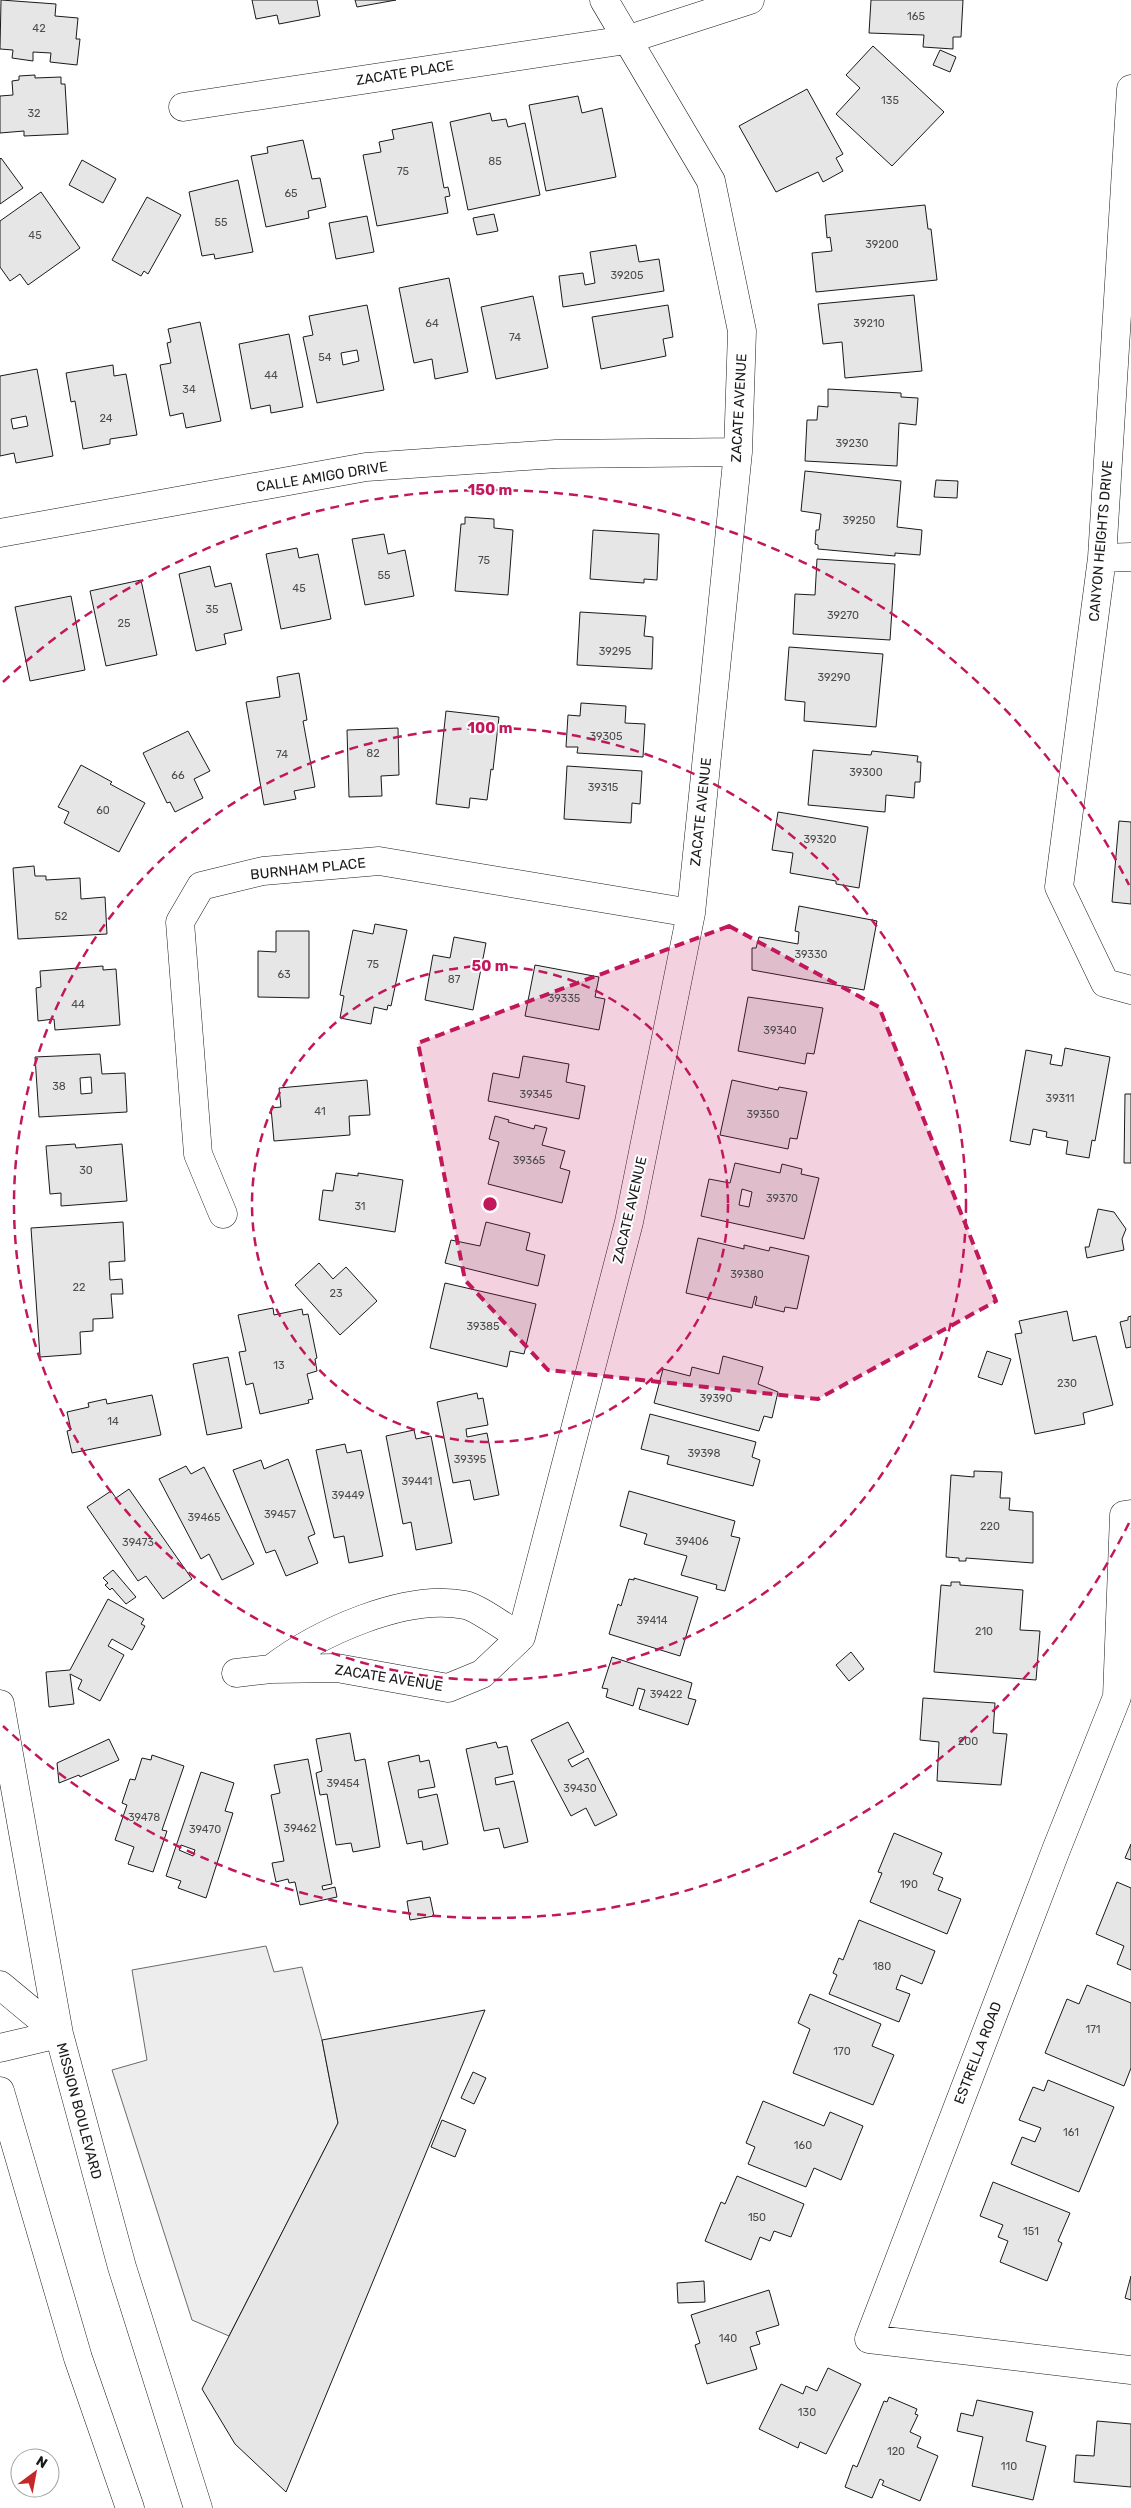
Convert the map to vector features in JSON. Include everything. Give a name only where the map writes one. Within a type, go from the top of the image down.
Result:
[{"type":"street","name":"ZACATE AVENUE","points":[[236,1673],[271,1669],[337,1668],[448,1688],[482,1674],[521,1637],[629,1222],[691,913],[738,452],[742,331],[711,181],[604,0]]},
{"type":"street","name":"ZACATE PLACE","points":[[183,107],[626,40],[750,0]]},
{"type":"street","name":"CANYON HEIGHTS DRIVE","points":[[1130,105],[1102,558],[1059,887],[1105,983],[1131,990]]},
{"type":"street","name":"CALLE AMIGO DRIVE","points":[[0,533],[366,467],[556,454],[738,452]]},
{"type":"street","points":[[1102,558],[1131,557]]},
{"type":"street","name":"BURNHAM PLACE","points":[[223,1214],[198,1154],[180,922],[201,886],[263,871],[379,861],[691,913]]},
{"type":"street","name":"ESTRELLA ROAD","points":[[1131,1514],[1124,1515],[1117,1698],[1056,1850],[869,2340],[1131,2370]]},
{"type":"street","points":[[271,1669],[292,1653],[346,1627],[389,1610],[431,1603],[467,1605],[521,1637]]},
{"type":"street","name":"MISSION BOULEVARD","points":[[0,1704],[59,2034],[122,2267],[198,2508]]},
{"type":"street","points":[[0,1985],[59,2034]]},
{"type":"street","points":[[0,2048],[59,2034]]},
{"type":"street","points":[[0,2090],[78,2358],[130,2508]]},
{"type":"highlighted area","points":[[729,926],[879,1007],[996,1301],[818,1399],[548,1370],[465,1280],[418,1043]]},
{"type":"shaded area","points":[[266,1946],[274,1972],[302,1967],[322,2040],[338,2123],[229,2336],[192,2320],[112,2070],[147,2060],[132,1970]]},
{"type":"building","points":[[1,0],[56,4],[55,16],[78,18],[76,39],[80,39],[77,65],[50,62],[51,53],[33,52],[33,61],[12,58],[13,50],[0,49]]},
{"type":"building","points":[[252,0],[317,0],[320,16],[279,24],[277,15],[256,19]]},
{"type":"building","points":[[355,0],[396,0],[357,7]]},
{"type":"building","points":[[871,0],[963,0],[961,37],[953,37],[953,49],[923,47],[924,35],[869,33]]},
{"type":"building","points":[[873,46],[944,112],[892,166],[836,114],[860,88],[846,75]]},
{"type":"building","points":[[940,50],[956,57],[950,72],[933,65]]},
{"type":"building","points":[[35,75],[35,78],[61,77],[61,84],[65,84],[68,134],[24,136],[24,131],[0,133],[0,96],[13,95],[12,81],[19,80],[19,76]]},
{"type":"building","points":[[807,89],[843,154],[836,158],[843,171],[823,182],[818,172],[776,192],[739,126]]},
{"type":"building","points":[[578,96],[582,113],[602,108],[616,177],[546,191],[529,105]]},
{"type":"building","points":[[490,113],[492,121],[506,119],[508,127],[525,123],[540,195],[468,210],[450,122]]},
{"type":"building","points":[[432,122],[444,188],[448,187],[450,196],[445,197],[448,213],[377,226],[363,155],[381,152],[379,142],[394,139],[392,130]]},
{"type":"building","points":[[303,140],[312,179],[320,178],[326,207],[308,211],[309,218],[266,227],[251,156],[268,153],[267,147]]},
{"type":"building","points":[[0,159],[23,188],[0,204]]},
{"type":"building","points":[[82,160],[116,179],[103,203],[69,185]]},
{"type":"building","points":[[238,180],[253,252],[215,259],[214,254],[202,256],[189,192]]},
{"type":"building","points":[[41,192],[80,248],[28,285],[20,274],[10,281],[0,267],[0,221]]},
{"type":"building","points":[[147,197],[181,215],[148,274],[144,271],[141,276],[112,260]]},
{"type":"building","points":[[925,205],[928,229],[931,229],[937,280],[816,292],[812,253],[832,251],[830,237],[827,238],[825,215]]},
{"type":"building","points":[[494,214],[498,231],[477,235],[473,218]]},
{"type":"building","points":[[367,216],[374,252],[336,259],[329,223]]},
{"type":"building","points":[[636,245],[639,262],[659,259],[664,291],[563,307],[559,276],[583,273],[585,285],[595,283],[590,252]]},
{"type":"building","points":[[449,278],[468,372],[435,379],[432,359],[414,363],[399,288]]},
{"type":"building","points":[[914,295],[922,371],[845,378],[842,342],[823,344],[818,304]]},
{"type":"building","points":[[533,296],[548,368],[496,379],[481,307]]},
{"type":"building","points":[[367,305],[384,390],[317,403],[303,337],[313,335],[309,316]],"holes":[[[357,350],[359,361],[343,365],[341,353]]]},
{"type":"building","points":[[668,305],[673,337],[663,339],[666,356],[601,369],[592,317]]},
{"type":"building","points":[[200,322],[221,421],[186,428],[183,413],[170,416],[160,365],[171,363],[167,343],[171,342],[168,329]]},
{"type":"building","points":[[289,334],[303,407],[271,413],[270,405],[251,409],[239,344]]},
{"type":"building","points":[[113,365],[114,376],[126,374],[137,435],[110,439],[110,444],[83,449],[75,401],[71,402],[66,373]]},
{"type":"building","points":[[37,369],[53,456],[16,463],[14,453],[0,456],[0,376]],"holes":[[[26,416],[28,426],[13,429],[11,419]]]},
{"type":"building","points":[[828,389],[901,393],[901,397],[918,398],[916,425],[899,423],[897,466],[805,461],[807,420],[817,420],[818,406],[828,407]]},
{"type":"building","points":[[805,471],[901,481],[897,527],[922,530],[920,555],[895,553],[895,556],[818,549],[818,545],[815,544],[816,530],[819,530],[821,514],[801,511]]},
{"type":"building","points":[[936,480],[958,481],[957,498],[934,497]]},
{"type":"building","points":[[465,517],[494,519],[494,528],[513,530],[508,595],[455,591],[461,524],[465,524]]},
{"type":"building","points":[[593,530],[659,534],[657,580],[644,579],[644,583],[590,579]]},
{"type":"building","points":[[384,534],[388,554],[405,550],[414,596],[365,605],[352,539]]},
{"type":"building","points":[[297,548],[299,558],[318,554],[331,619],[281,629],[266,554]]},
{"type":"building","points":[[817,559],[895,564],[890,640],[793,634],[795,594],[815,595]]},
{"type":"building","points":[[210,566],[215,587],[231,583],[242,630],[224,634],[226,644],[196,651],[179,574]]},
{"type":"building","points":[[141,580],[157,655],[106,666],[90,591]]},
{"type":"building","points":[[71,596],[85,670],[30,681],[15,607]]},
{"type":"building","points":[[580,612],[646,616],[644,636],[653,637],[652,669],[577,665]]},
{"type":"building","points":[[789,647],[883,654],[876,727],[804,721],[805,702],[785,700]]},
{"type":"building","points":[[299,673],[307,720],[303,721],[315,787],[294,791],[296,799],[264,805],[246,702],[280,697],[277,677]]},
{"type":"building","points":[[581,703],[626,706],[625,723],[645,724],[643,757],[577,753],[578,747],[566,747],[568,715],[580,716]]},
{"type":"building","points":[[446,711],[499,717],[493,770],[491,769],[487,800],[470,798],[469,808],[436,804]]},
{"type":"building","points":[[398,728],[399,775],[381,776],[382,796],[349,797],[347,730]]},
{"type":"building","points":[[188,731],[210,771],[194,779],[203,798],[175,812],[170,802],[167,803],[143,753]]},
{"type":"building","points":[[813,750],[871,755],[872,751],[918,756],[917,762],[921,762],[920,782],[915,782],[914,798],[886,795],[885,812],[808,805]]},
{"type":"building","points":[[81,765],[112,782],[110,784],[145,803],[119,852],[64,823],[69,812],[58,807]]},
{"type":"building","points":[[567,766],[642,771],[640,804],[632,803],[631,823],[564,819]]},
{"type":"building","points":[[778,812],[868,827],[859,888],[836,884],[836,881],[790,873],[793,853],[772,850]]},
{"type":"building","points":[[1119,821],[1131,822],[1131,904],[1112,902]]},
{"type":"building","points":[[34,866],[35,876],[46,876],[46,880],[80,878],[81,899],[105,897],[107,934],[18,939],[13,868]]},
{"type":"building","points":[[799,906],[877,921],[864,990],[752,970],[752,948],[756,948],[759,937],[798,944],[799,932],[795,931]]},
{"type":"building","points":[[375,924],[407,930],[391,1006],[388,1005],[387,1010],[374,1007],[371,1024],[340,1018],[344,996],[340,995],[353,930],[373,934]]},
{"type":"building","points":[[276,931],[309,931],[309,998],[258,997],[258,951],[276,952]]},
{"type":"building","points":[[454,937],[486,943],[473,1010],[425,1000],[433,955],[450,958]]},
{"type":"building","points":[[535,965],[599,977],[595,997],[605,999],[599,1030],[525,1016]]},
{"type":"building","points":[[103,966],[103,970],[116,969],[120,1025],[55,1030],[54,1019],[38,1021],[36,988],[41,987],[40,971]]},
{"type":"building","points":[[748,997],[823,1008],[814,1054],[807,1053],[805,1064],[738,1051]]},
{"type":"building","points":[[1065,1048],[1110,1057],[1095,1141],[1092,1140],[1089,1158],[1066,1154],[1068,1141],[1046,1137],[1047,1132],[1033,1129],[1030,1145],[1010,1141],[1026,1050],[1052,1055],[1050,1064],[1062,1066]]},
{"type":"building","points":[[100,1054],[102,1074],[125,1073],[127,1112],[39,1117],[35,1057]],"holes":[[[91,1077],[92,1093],[81,1094],[80,1078]]]},
{"type":"building","points":[[523,1056],[569,1064],[566,1082],[585,1086],[579,1119],[488,1101],[493,1073],[519,1078]]},
{"type":"building","points":[[367,1080],[370,1115],[349,1116],[350,1135],[274,1141],[271,1108],[281,1107],[279,1088]]},
{"type":"building","points":[[732,1080],[778,1090],[779,1087],[807,1092],[797,1139],[790,1138],[788,1149],[720,1135]]},
{"type":"building","points":[[1125,1094],[1131,1094],[1131,1163],[1124,1163]]},
{"type":"building","points":[[495,1116],[509,1120],[508,1122],[534,1129],[535,1125],[547,1128],[542,1145],[565,1151],[560,1168],[570,1171],[562,1203],[488,1184],[499,1142],[489,1139]]},
{"type":"building","points":[[75,1144],[76,1148],[122,1144],[127,1201],[61,1206],[61,1193],[50,1194],[46,1146]]},
{"type":"building","points":[[735,1163],[780,1173],[782,1164],[802,1169],[801,1174],[819,1178],[804,1239],[701,1216],[709,1179],[730,1183]],"holes":[[[742,1189],[752,1192],[749,1207],[739,1205]]]},
{"type":"building","points":[[336,1173],[358,1176],[358,1173],[403,1180],[395,1232],[319,1220],[323,1190],[333,1191]]},
{"type":"building","points":[[1098,1209],[1114,1212],[1126,1229],[1122,1239],[1124,1250],[1087,1258],[1085,1247],[1089,1247]]},
{"type":"building","points":[[123,1222],[125,1261],[109,1262],[110,1280],[122,1279],[123,1294],[111,1294],[113,1318],[93,1319],[93,1331],[80,1332],[81,1354],[40,1357],[31,1228]]},
{"type":"building","points":[[486,1222],[530,1233],[526,1250],[545,1255],[538,1286],[445,1263],[451,1240],[480,1246]]},
{"type":"building","points":[[698,1238],[744,1249],[744,1245],[769,1251],[770,1247],[809,1256],[797,1309],[785,1307],[784,1312],[755,1305],[757,1297],[755,1296],[752,1308],[686,1293]]},
{"type":"building","points":[[319,1263],[333,1279],[346,1267],[377,1301],[340,1335],[295,1285]]},
{"type":"building","points":[[445,1283],[536,1304],[524,1354],[510,1351],[507,1367],[430,1348]]},
{"type":"building","points":[[273,1308],[274,1315],[302,1309],[303,1315],[308,1314],[317,1358],[315,1359],[317,1371],[307,1374],[313,1399],[308,1400],[309,1403],[260,1414],[253,1383],[246,1385],[239,1352],[246,1351],[238,1315]]},
{"type":"building","points":[[1067,1311],[1073,1341],[1096,1336],[1113,1405],[1083,1413],[1085,1424],[1035,1434],[1015,1334],[1022,1333],[1019,1321]]},
{"type":"building","points":[[1131,1316],[1131,1347],[1126,1348],[1120,1322],[1128,1320],[1128,1317]]},
{"type":"building","points":[[987,1351],[1011,1359],[1002,1385],[978,1377]]},
{"type":"building","points":[[723,1356],[763,1367],[758,1384],[778,1392],[772,1418],[764,1416],[759,1431],[654,1403],[663,1369],[690,1376],[692,1367],[719,1374]]},
{"type":"building","points":[[228,1357],[242,1428],[207,1435],[193,1364]]},
{"type":"building","points":[[477,1393],[478,1399],[483,1398],[488,1425],[466,1429],[467,1437],[487,1433],[499,1495],[474,1500],[470,1480],[453,1483],[437,1402]]},
{"type":"building","points":[[152,1395],[161,1435],[72,1453],[67,1431],[71,1430],[67,1412],[89,1407],[88,1403],[106,1399],[107,1404]]},
{"type":"building","points":[[650,1414],[756,1442],[752,1457],[760,1460],[753,1486],[667,1464],[669,1456],[641,1449]]},
{"type":"building","points":[[414,1430],[416,1439],[431,1436],[452,1543],[416,1550],[411,1522],[403,1524],[386,1436]]},
{"type":"building","points":[[345,1444],[347,1453],[361,1450],[383,1556],[349,1563],[344,1536],[334,1538],[316,1450]]},
{"type":"building","points":[[288,1459],[315,1534],[308,1537],[318,1563],[286,1576],[275,1550],[266,1553],[233,1470],[261,1460],[264,1469]]},
{"type":"building","points":[[186,1466],[191,1474],[204,1467],[254,1564],[222,1580],[209,1554],[201,1559],[159,1479]]},
{"type":"building","points":[[974,1471],[1002,1472],[1000,1498],[1010,1498],[1009,1510],[1033,1512],[1033,1563],[966,1558],[966,1561],[959,1561],[959,1558],[946,1557],[951,1475],[974,1477]]},
{"type":"building","points":[[129,1489],[192,1579],[163,1599],[146,1576],[138,1581],[87,1507],[111,1491],[116,1498]]},
{"type":"building","points":[[629,1491],[735,1521],[731,1536],[740,1538],[725,1591],[716,1589],[717,1585],[681,1575],[687,1556],[644,1544],[647,1534],[620,1526]]},
{"type":"building","points":[[113,1570],[136,1597],[126,1604],[112,1588],[110,1590],[105,1585],[108,1583],[103,1578]]},
{"type":"building","points":[[634,1578],[698,1597],[680,1656],[609,1634],[618,1604],[621,1606],[629,1579],[634,1580]]},
{"type":"building","points":[[951,1582],[960,1582],[960,1585],[1023,1590],[1020,1630],[1040,1631],[1036,1680],[934,1672],[941,1585],[951,1586]]},
{"type":"building","points":[[108,1599],[144,1619],[141,1624],[145,1626],[132,1650],[112,1639],[108,1646],[124,1655],[100,1701],[78,1689],[82,1680],[70,1674],[74,1704],[49,1707],[46,1672],[70,1670]]},
{"type":"building","points":[[851,1652],[864,1669],[849,1681],[836,1665]]},
{"type":"building","points":[[612,1657],[692,1683],[688,1698],[696,1700],[688,1725],[639,1709],[645,1690],[638,1688],[633,1706],[606,1697],[608,1689],[602,1688]]},
{"type":"building","points":[[923,1698],[995,1703],[993,1733],[1007,1734],[1001,1785],[937,1781],[939,1742],[920,1740]]},
{"type":"building","points":[[568,1722],[584,1752],[568,1760],[572,1767],[588,1758],[617,1815],[595,1826],[586,1808],[571,1816],[531,1740]]},
{"type":"building","points":[[350,1733],[355,1761],[365,1759],[380,1847],[353,1852],[351,1843],[336,1845],[327,1794],[320,1795],[316,1773],[322,1771],[316,1739]]},
{"type":"building","points":[[109,1739],[119,1760],[80,1777],[79,1775],[59,1783],[57,1763]]},
{"type":"building","points":[[496,1742],[498,1748],[507,1746],[513,1774],[495,1778],[496,1785],[514,1781],[528,1842],[504,1848],[499,1828],[484,1831],[466,1749]]},
{"type":"building","points":[[152,1755],[184,1766],[162,1830],[167,1831],[153,1872],[128,1864],[134,1847],[115,1840],[127,1805],[122,1803],[130,1779],[135,1780],[142,1758],[151,1760]]},
{"type":"building","points":[[419,1755],[420,1762],[429,1760],[435,1787],[418,1790],[419,1798],[437,1794],[448,1844],[423,1850],[422,1841],[407,1844],[388,1762]]},
{"type":"building","points":[[308,1759],[332,1884],[322,1886],[323,1890],[335,1887],[337,1897],[300,1905],[295,1882],[289,1883],[288,1879],[276,1882],[272,1863],[284,1861],[271,1795],[280,1793],[274,1765]]},
{"type":"building","points":[[201,1772],[234,1783],[225,1811],[233,1813],[206,1898],[178,1888],[181,1881],[166,1876]],"holes":[[[181,1845],[195,1850],[193,1856],[179,1850]]]},
{"type":"building","points":[[894,1833],[942,1853],[933,1874],[943,1878],[938,1890],[961,1899],[947,1934],[870,1902],[882,1873],[878,1872]]},
{"type":"building","points":[[1131,1844],[1131,1860],[1125,1858]]},
{"type":"building","points":[[1117,1882],[1131,1888],[1131,1970],[1117,1964],[1124,1946],[1096,1934]]},
{"type":"building","points":[[430,1897],[434,1916],[410,1920],[407,1901]]},
{"type":"building","points":[[859,1920],[935,1951],[922,1984],[901,1975],[896,1989],[910,1994],[899,2022],[829,1994],[837,1975],[833,1973],[839,1958],[843,1960]]},
{"type":"building","points":[[1087,1985],[1131,2003],[1131,2068],[1124,2086],[1045,2053],[1067,1999],[1079,2004]]},
{"type":"building","points":[[810,1994],[881,2024],[872,2046],[894,2055],[873,2105],[793,2073],[810,2029],[798,2023]]},
{"type":"building","points":[[485,2010],[286,2492],[235,2444],[202,2389],[338,2123],[322,2040]]},
{"type":"building","points":[[473,2072],[486,2078],[474,2104],[461,2098]]},
{"type":"building","points":[[1048,2080],[1114,2107],[1079,2192],[1011,2164],[1022,2137],[1035,2142],[1041,2128],[1019,2120],[1033,2087],[1044,2091]]},
{"type":"building","points":[[763,2101],[824,2126],[830,2112],[863,2126],[841,2180],[814,2168],[806,2187],[748,2164],[755,2147],[746,2143]]},
{"type":"building","points":[[442,2120],[466,2130],[455,2157],[431,2147]]},
{"type":"building","points":[[737,2176],[804,2204],[791,2237],[774,2231],[770,2241],[760,2237],[751,2260],[705,2241],[721,2202],[725,2204]]},
{"type":"building","points":[[993,2182],[1070,2213],[1058,2241],[1062,2243],[1047,2281],[1000,2262],[1008,2241],[998,2237],[1003,2225],[980,2216]]},
{"type":"building","points":[[1131,2276],[1131,2300],[1125,2298]]},
{"type":"building","points":[[704,2281],[705,2302],[678,2303],[677,2283]]},
{"type":"building","points":[[769,2290],[779,2325],[756,2332],[760,2344],[750,2347],[757,2369],[707,2384],[695,2345],[700,2343],[691,2315]]},
{"type":"building","points":[[828,2368],[861,2384],[826,2454],[800,2442],[798,2448],[759,2429],[781,2384],[803,2394],[806,2386],[817,2391]]},
{"type":"building","points":[[889,2397],[917,2409],[915,2414],[918,2415],[910,2432],[921,2437],[917,2447],[938,2456],[920,2501],[882,2485],[884,2481],[880,2479],[872,2498],[845,2487],[853,2465],[857,2467],[884,2401],[887,2402]]},
{"type":"building","points":[[977,2400],[1033,2412],[1026,2441],[1046,2446],[1033,2500],[972,2486],[983,2437],[957,2431],[961,2413],[973,2416]]},
{"type":"building","points":[[1097,2421],[1131,2424],[1131,2487],[1074,2482],[1076,2455],[1094,2456]]}]
